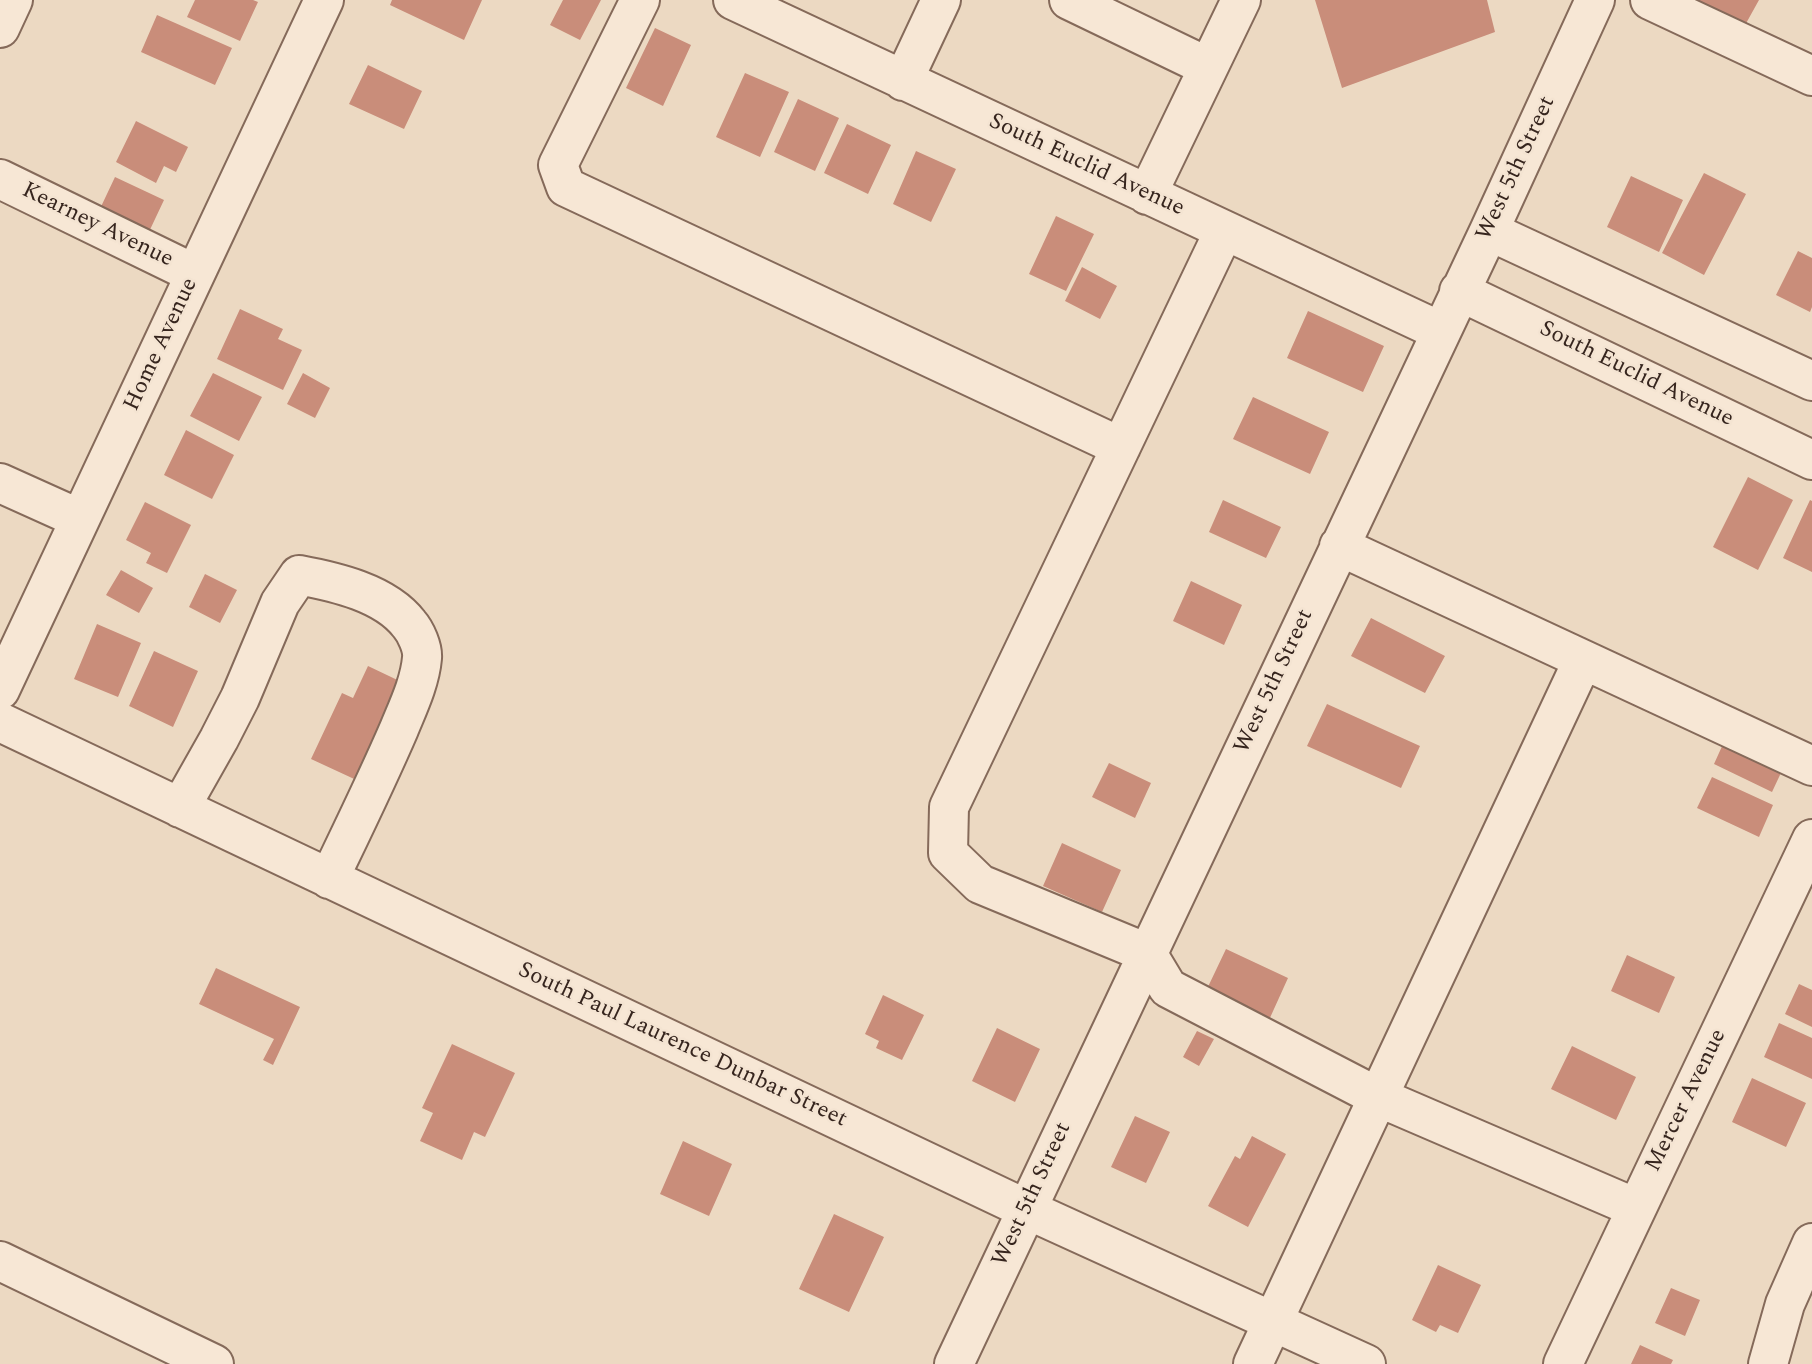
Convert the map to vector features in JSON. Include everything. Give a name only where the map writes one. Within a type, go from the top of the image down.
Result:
[{"type":"street","points":[[0,28],[13,0]]},
{"type":"street","name":"Home Avenue","points":[[0,690],[324,0]]},
{"type":"street","points":[[639,0],[558,164],[566,187],[1121,447]]},
{"type":"street","name":"South Euclid Avenue","points":[[733,0],[1440,331]]},
{"type":"street","points":[[903,81],[941,0]]},
{"type":"street","points":[[1069,0],[1208,67]]},
{"type":"street","points":[[1147,195],[1241,0]]},
{"type":"street","name":"West 5th Street","points":[[954,1364],[1489,231],[1595,0]]},
{"type":"street","points":[[1650,0],[1812,76]]},
{"type":"street","name":"Kearney Avenue","points":[[0,179],[195,274]]},
{"type":"street","points":[[1224,231],[949,807],[948,853],[980,884],[1147,953],[1168,988],[1378,1097],[1636,1208]]},
{"type":"street","points":[[1489,231],[1812,381]]},
{"type":"street","name":"South Euclid Avenue","points":[[1459,291],[1812,460]]},
{"type":"street","points":[[0,483],[80,519]]},
{"type":"street","points":[[1339,546],[1812,766]]},
{"type":"street","points":[[180,808],[240,698],[280,603],[299,575],[331,581],[384,601],[410,624],[419,642],[422,656],[408,706],[372,791],[329,879]]},
{"type":"street","points":[[1253,1364],[1583,660]]},
{"type":"street","name":"South Paul Laurence Dunbar Street","points":[[0,722],[1026,1209],[1366,1364]]},
{"type":"street","name":"Mercer Avenue","points":[[1563,1364],[1812,839]]},
{"type":"street","points":[[1768,1364],[1785,1304],[1812,1243]]},
{"type":"street","points":[[0,1261],[214,1364]]},
{"type":"building","points":[[195,0],[258,2],[240,41],[187,17]]},
{"type":"building","points":[[392,0],[482,0],[464,40],[390,5]]},
{"type":"building","points":[[563,0],[601,0],[580,40],[550,25]]},
{"type":"building","points":[[1315,0],[1487,0],[1495,32],[1342,88]]},
{"type":"building","points":[[1693,0],[1759,0],[1744,27]]},
{"type":"building","points":[[157,15],[232,48],[215,85],[141,52]]},
{"type":"building","points":[[655,28],[691,45],[663,106],[626,88]]},
{"type":"building","points":[[368,65],[422,91],[404,129],[349,104]]},
{"type":"building","points":[[745,73],[789,92],[760,157],[716,137]]},
{"type":"building","points":[[798,99],[839,118],[815,171],[774,152]]},
{"type":"building","points":[[136,121],[188,147],[176,172],[164,166],[156,183],[116,162]]},
{"type":"building","points":[[847,124],[891,145],[868,194],[824,173]]},
{"type":"building","points":[[916,151],[956,169],[931,222],[893,204]]},
{"type":"building","points":[[1704,173],[1746,194],[1704,275],[1662,253]]},
{"type":"building","points":[[1631,176],[1683,200],[1659,252],[1607,227]]},
{"type":"building","points":[[115,177],[164,200],[147,236],[98,213]]},
{"type":"building","points":[[1056,216],[1094,234],[1066,291],[1029,274]]},
{"type":"building","points":[[1798,251],[1812,258],[1810,312],[1776,295]]},
{"type":"building","points":[[1082,267],[1117,286],[1100,319],[1065,301]]},
{"type":"building","points":[[240,309],[283,329],[278,339],[302,350],[283,390],[217,359]]},
{"type":"building","points":[[1308,311],[1384,346],[1363,392],[1287,358]]},
{"type":"building","points":[[213,373],[262,397],[239,441],[190,416]]},
{"type":"building","points":[[303,373],[330,388],[315,418],[287,404]]},
{"type":"building","points":[[1253,397],[1329,432],[1310,474],[1233,439]]},
{"type":"building","points":[[186,430],[234,455],[212,499],[164,475]]},
{"type":"building","points":[[1748,477],[1793,500],[1758,570],[1713,547]]},
{"type":"building","points":[[1223,500],[1281,527],[1266,558],[1209,532]]},
{"type":"building","points":[[1810,500],[1812,501],[1812,572],[1783,558]]},
{"type":"building","points":[[145,502],[191,525],[167,573],[146,563],[151,553],[126,540]]},
{"type":"building","points":[[121,570],[153,588],[139,613],[106,595]]},
{"type":"building","points":[[205,574],[237,590],[220,623],[189,607]]},
{"type":"building","points":[[1191,581],[1242,605],[1224,645],[1173,621]]},
{"type":"building","points":[[1371,618],[1445,656],[1425,693],[1351,656]]},
{"type":"building","points":[[97,624],[141,643],[118,697],[74,679]]},
{"type":"building","points":[[154,651],[198,671],[173,727],[129,706]]},
{"type":"building","points":[[368,666],[410,686],[365,784],[311,759],[342,693],[353,698]]},
{"type":"building","points":[[1327,704],[1420,746],[1401,788],[1307,746]]},
{"type":"building","points":[[1728,733],[1787,760],[1772,792],[1714,764]]},
{"type":"building","points":[[1109,763],[1151,783],[1135,818],[1092,797]]},
{"type":"building","points":[[1712,777],[1773,805],[1759,837],[1697,808]]},
{"type":"building","points":[[1062,843],[1121,870],[1102,912],[1043,886]]},
{"type":"building","points":[[1226,949],[1288,978],[1269,1020],[1206,991]]},
{"type":"building","points":[[1627,955],[1675,977],[1659,1013],[1611,991]]},
{"type":"building","points":[[216,968],[300,1007],[273,1065],[263,1060],[274,1039],[199,1004]]},
{"type":"building","points":[[1799,984],[1812,990],[1812,1027],[1785,1014]]},
{"type":"building","points":[[883,995],[924,1015],[902,1060],[876,1048],[879,1041],[865,1034]]},
{"type":"building","points":[[1779,1023],[1812,1038],[1812,1079],[1764,1057]]},
{"type":"building","points":[[997,1028],[1040,1049],[1015,1102],[972,1081]]},
{"type":"building","points":[[1197,1031],[1214,1039],[1199,1066],[1183,1057]]},
{"type":"building","points":[[452,1044],[515,1073],[485,1137],[474,1132],[462,1160],[420,1141],[433,1113],[422,1108]]},
{"type":"building","points":[[1572,1046],[1636,1077],[1616,1120],[1551,1089]]},
{"type":"building","points":[[1752,1078],[1806,1103],[1786,1147],[1732,1122]]},
{"type":"building","points":[[1135,1116],[1170,1132],[1146,1183],[1111,1167]]},
{"type":"building","points":[[1252,1136],[1286,1154],[1248,1227],[1208,1206],[1235,1156],[1240,1159]]},
{"type":"building","points":[[683,1141],[732,1164],[709,1216],[660,1194]]},
{"type":"building","points":[[834,1214],[884,1237],[849,1312],[799,1289]]},
{"type":"building","points":[[1438,1265],[1481,1285],[1458,1333],[1440,1325],[1436,1332],[1412,1320]]},
{"type":"building","points":[[1671,1288],[1700,1300],[1685,1336],[1655,1323]]},
{"type":"building","points":[[1640,1345],[1673,1360],[1671,1364],[1631,1364]]}]
